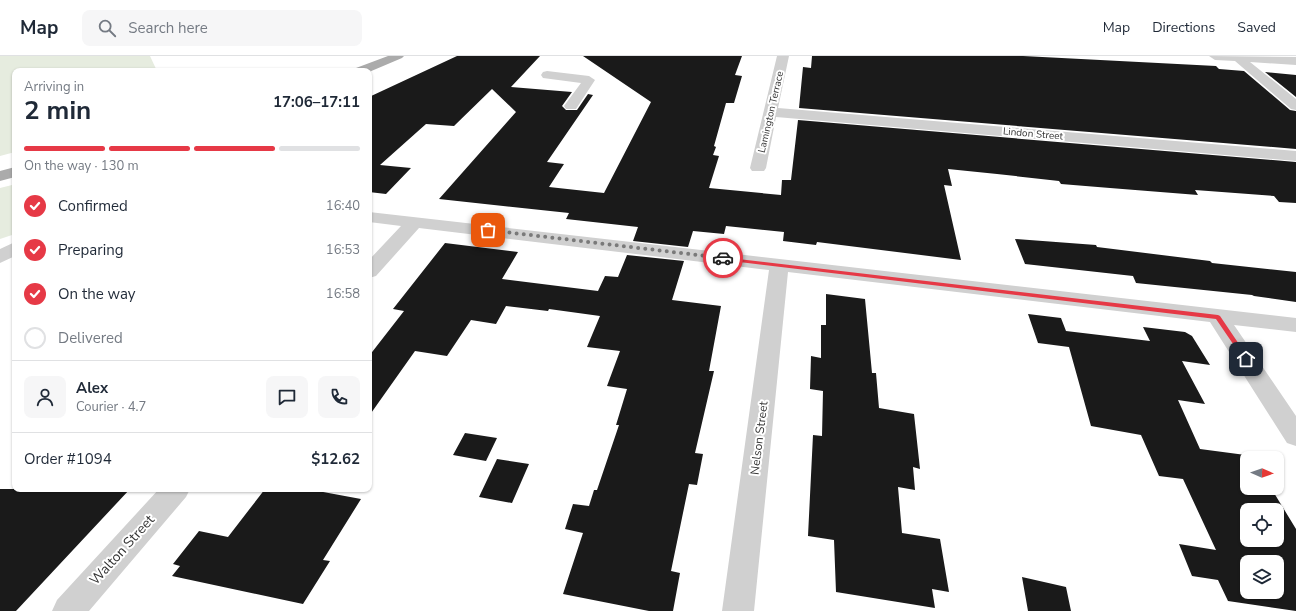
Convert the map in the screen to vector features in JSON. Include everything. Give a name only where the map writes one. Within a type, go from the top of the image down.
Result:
[{"type":"main road","points":[[368,68],[398,56]]},
{"type":"main road","points":[[0,176],[12,173]]},
{"type":"street","name":"Lamington Terrace","points":[[758,168],[784,56]]},
{"type":"street","points":[[1215,56],[1296,61]]},
{"type":"street","points":[[1237,57],[1296,106]]},
{"type":"street","points":[[547,75],[589,80],[571,106]]},
{"type":"street","name":"Lindon Street","points":[[771,112],[1296,156]]},
{"type":"street","points":[[372,217],[1296,325]]},
{"type":"street","points":[[372,269],[415,222]]},
{"type":"street","points":[[0,257],[12,250]]},
{"type":"street","name":"Nelson Street","points":[[738,611],[779,265]]},
{"type":"street","points":[[1218,317],[1296,436]]},
{"type":"street","name":"Walton Street","points":[[68,611],[173,492]]},
{"type":"shaded area","points":[[0,56],[150,56],[156,68],[12,68],[12,153],[0,156]]},
{"type":"shaded area","points":[[12,185],[12,235],[0,239],[0,188]]},
{"type":"building","points":[[457,56],[540,56],[511,87],[572,92],[562,106],[566,110],[577,110],[588,94],[593,95],[547,162],[564,164],[549,187],[604,193],[651,102],[583,56],[742,56],[735,75],[742,76],[734,103],[726,103],[714,146],[716,147],[713,155],[719,156],[709,188],[781,195],[782,180],[791,180],[798,120],[1296,162],[1296,203],[1279,202],[1274,196],[1195,190],[1198,195],[1061,184],[1059,181],[948,169],[952,186],[944,185],[961,260],[817,242],[816,245],[783,241],[784,232],[726,226],[724,234],[693,231],[688,247],[633,241],[638,227],[566,219],[569,213],[439,199],[516,112],[492,89],[454,126],[426,124],[380,165],[411,168],[386,194],[372,192],[372,96]]},
{"type":"building","points":[[812,56],[1023,56],[1216,66],[1219,69],[1244,71],[1290,110],[1296,111],[1296,149],[799,108],[803,67],[811,68]]},
{"type":"building","points":[[1265,72],[1296,75],[1296,97]]},
{"type":"building","points":[[1015,239],[1096,245],[1097,247],[1210,261],[1212,263],[1296,272],[1296,302],[1252,295],[1136,283],[1133,276],[1025,264]]},
{"type":"building","points":[[445,243],[518,252],[502,279],[598,291],[605,276],[618,277],[627,255],[684,261],[672,300],[721,306],[709,371],[714,371],[695,453],[703,454],[697,485],[689,484],[671,571],[680,573],[673,611],[649,611],[563,594],[583,533],[565,529],[573,504],[589,506],[594,490],[597,490],[619,425],[616,425],[627,389],[607,386],[620,351],[587,347],[600,316],[549,309],[548,311],[506,306],[496,324],[471,320],[447,356],[415,351],[372,412],[372,352],[404,311],[393,309]]},
{"type":"building","points":[[826,294],[865,299],[872,373],[876,373],[879,408],[914,414],[920,469],[913,467],[915,490],[898,487],[902,533],[940,539],[949,592],[932,589],[935,608],[836,592],[834,540],[808,536],[813,435],[822,436],[823,391],[810,389],[811,356],[821,358],[821,325],[826,325]]},
{"type":"building","points":[[1028,314],[1061,318],[1066,331],[1150,341],[1143,327],[1185,332],[1192,336],[1210,365],[1182,361],[1205,404],[1178,400],[1200,449],[1240,454],[1240,495],[1275,495],[1280,503],[1240,503],[1240,547],[1284,547],[1284,509],[1296,529],[1296,611],[1228,601],[1218,580],[1192,576],[1179,544],[1216,550],[1183,479],[1159,476],[1141,435],[1091,426],[1069,347],[1038,343]]},
{"type":"building","points":[[465,433],[497,438],[486,461],[453,455]]},
{"type":"building","points":[[497,459],[529,464],[512,503],[479,497]]},
{"type":"building","points":[[0,489],[12,489],[12,492],[127,492],[16,611],[0,611]]},
{"type":"building","points":[[263,492],[323,492],[361,499],[323,560],[330,561],[303,604],[172,576],[180,566],[173,564],[199,531],[228,537]]},
{"type":"building","points":[[1022,577],[1066,587],[1071,611],[1028,611]]},
{"type":"way so far","points":[[488,230],[723,258]]},
{"type":"route","points":[[723,258],[1218,317],[1246,359]]}]
